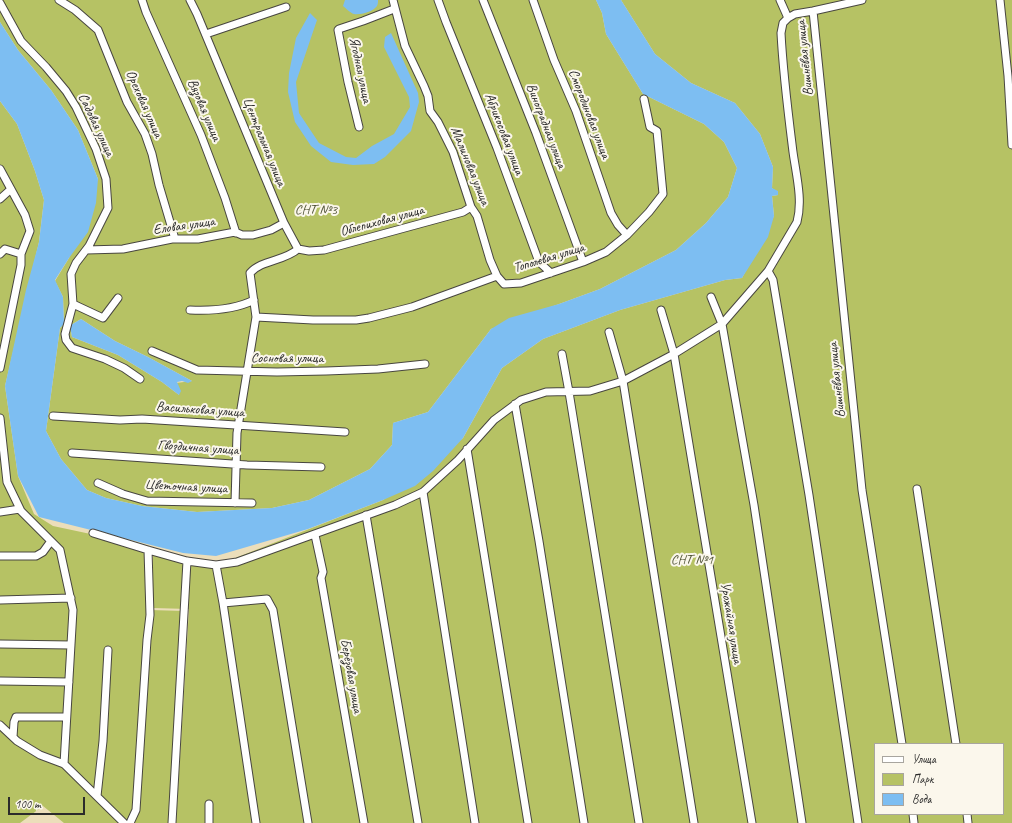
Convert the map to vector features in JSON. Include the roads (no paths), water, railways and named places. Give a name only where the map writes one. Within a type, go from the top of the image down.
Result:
[{"type":"street","name":"Ореховая улица","points":[[59,0],[75,10],[98,30],[127,102],[152,154],[159,185],[175,239]]},
{"type":"street","name":"Вязовая улица","points":[[142,0],[201,135],[225,198],[236,233]]},
{"type":"street","name":"Центральная улица","points":[[190,0],[198,14],[284,223],[298,249]]},
{"type":"street","name":"Малиновая улица","points":[[393,0],[394,9],[403,33],[405,46],[428,96],[430,111],[438,122],[453,152],[471,207],[477,216],[490,260],[497,276]]},
{"type":"street","name":"Абрикосовая улица","points":[[438,0],[497,148],[539,262],[550,273]]},
{"type":"street","name":"Виноградная улица","points":[[483,0],[536,134],[583,262]]},
{"type":"street","name":"Смородиновая улица","points":[[533,0],[554,60],[576,111],[611,212],[618,225],[627,235]]},
{"type":"street","points":[[780,0],[788,18]]},
{"type":"street","points":[[93,533],[187,561],[216,565],[237,562],[395,505],[423,492],[458,460],[494,420],[521,400],[546,392],[590,391],[623,381],[674,354],[722,324],[768,271],[797,222],[800,213],[798,185],[785,93],[781,33],[783,23],[795,14],[813,12],[862,0]]},
{"type":"street","points":[[1000,0],[1008,76],[1012,145]]},
{"type":"street","name":"Садовая улица","points":[[0,3],[21,41],[46,67],[66,91],[76,107],[96,149],[106,179],[108,208],[98,230],[86,250],[76,262],[71,274],[73,304],[65,334],[66,340],[72,348],[105,359],[124,368],[140,379]]},
{"type":"street","points":[[206,34],[286,7]]},
{"type":"street","name":"Ягодная улица","points":[[359,126],[348,82],[338,30],[339,28],[363,21],[394,9]]},
{"type":"street","name":"Вишнёвая улица","points":[[813,12],[862,490],[902,743]]},
{"type":"street","name":"Тополевая улица","points":[[256,317],[313,320],[356,320],[369,318],[412,307],[497,276],[504,284],[521,283],[583,262],[606,252],[627,235],[650,212],[663,194],[658,131],[650,127],[644,99]]},
{"type":"street","points":[[0,169],[26,215],[30,231],[21,254],[21,265],[1,356],[0,368]]},
{"type":"street","points":[[0,199],[11,189]]},
{"type":"street","name":"Облепиховая улица","points":[[298,249],[309,251],[324,250],[463,212],[471,207]]},
{"type":"street","name":"Еловая улица","points":[[86,250],[123,249],[175,239],[198,239],[236,233],[242,235],[253,235],[264,233],[284,223]]},
{"type":"street","points":[[0,254],[5,249],[21,254]]},
{"type":"street","points":[[235,503],[238,426],[256,317],[250,273],[254,268],[294,253],[298,249]]},
{"type":"street","points":[[768,271],[773,280],[809,495],[858,823]]},
{"type":"street","points":[[711,297],[722,324],[754,505],[802,823]]},
{"type":"street","points":[[73,304],[103,318],[118,298]]},
{"type":"street","points":[[190,310],[228,309],[254,300]]},
{"type":"street","name":"Урожайная улица","points":[[661,310],[674,354],[752,823]]},
{"type":"street","points":[[609,332],[623,381],[694,823]]},
{"type":"street","name":"Сосновая улица","points":[[152,351],[197,370],[248,372],[341,371],[425,364]]},
{"type":"street","points":[[562,354],[570,392],[639,823]]},
{"type":"street","points":[[515,404],[539,541],[584,823]]},
{"type":"street","name":"Васильковая улица","points":[[53,416],[120,420],[142,419],[345,432]]},
{"type":"street","points":[[0,418],[4,482],[20,509],[60,550],[71,598],[73,610],[64,764]]},
{"type":"street","points":[[467,449],[528,823]]},
{"type":"street","name":"Гвоздичная улица","points":[[72,452],[236,464],[321,467]]},
{"type":"street","name":"Цветочная улица","points":[[98,483],[123,494],[147,501],[252,503]]},
{"type":"street","points":[[917,489],[956,743]]},
{"type":"street","points":[[423,492],[475,823]]},
{"type":"street","points":[[0,512],[20,509]]},
{"type":"street","points":[[366,515],[418,823]]},
{"type":"street","name":"Берёзовая улица","points":[[315,535],[323,572],[321,578],[364,823]]},
{"type":"street","points":[[0,556],[36,556],[43,552],[51,541]]},
{"type":"street","points":[[130,823],[136,810],[147,640],[150,615],[148,550]]},
{"type":"street","points":[[172,823],[185,621],[187,561]]},
{"type":"street","points":[[216,565],[256,823]]},
{"type":"street","points":[[0,600],[71,598]]},
{"type":"street","points":[[223,604],[267,599],[273,610],[308,823]]},
{"type":"street","points":[[0,644],[71,645]]},
{"type":"street","points":[[97,796],[103,740],[108,650]]},
{"type":"street","points":[[0,681],[69,682]]},
{"type":"street","points":[[13,737],[14,722],[16,717],[66,717]]},
{"type":"street","points":[[0,725],[17,741],[40,755],[64,764],[124,823]]},
{"type":"street","points":[[209,804],[209,823]]},
{"type":"water","points":[[345,0],[378,0],[378,2],[377,6],[373,10],[366,13],[354,14],[343,6]]},
{"type":"water","points":[[596,0],[621,0],[655,54],[691,83],[735,103],[760,134],[773,167],[772,188],[778,191],[778,195],[772,196],[774,216],[768,237],[742,278],[725,280],[620,310],[543,339],[502,368],[463,438],[433,471],[415,486],[308,529],[216,556],[183,553],[39,517],[18,476],[5,386],[26,290],[39,242],[44,200],[35,171],[17,124],[0,101],[0,22],[18,50],[51,90],[78,130],[98,179],[96,203],[88,232],[55,280],[63,297],[64,323],[71,325],[81,319],[115,341],[192,381],[188,383],[182,381],[177,382],[181,391],[179,395],[162,382],[118,355],[72,337],[70,326],[64,324],[60,328],[46,431],[61,459],[87,490],[106,498],[142,506],[197,512],[272,508],[309,500],[370,469],[392,445],[393,423],[428,412],[491,329],[509,318],[559,304],[600,289],[676,250],[706,223],[728,197],[737,168],[724,142],[704,124],[643,94],[606,34],[602,13]]},
{"type":"water","points":[[310,13],[317,20],[296,82],[299,113],[319,143],[346,157],[356,158],[372,146],[394,134],[410,107],[409,97],[384,47],[385,37],[391,33],[418,93],[419,102],[411,131],[385,157],[374,164],[353,165],[331,162],[311,146],[295,122],[288,92],[289,73],[296,38]]},
{"type":"park label","name":"СНТ №3","points":[[316,210]]},
{"type":"park label","name":"СНТ №1","points":[[692,560]]}]
